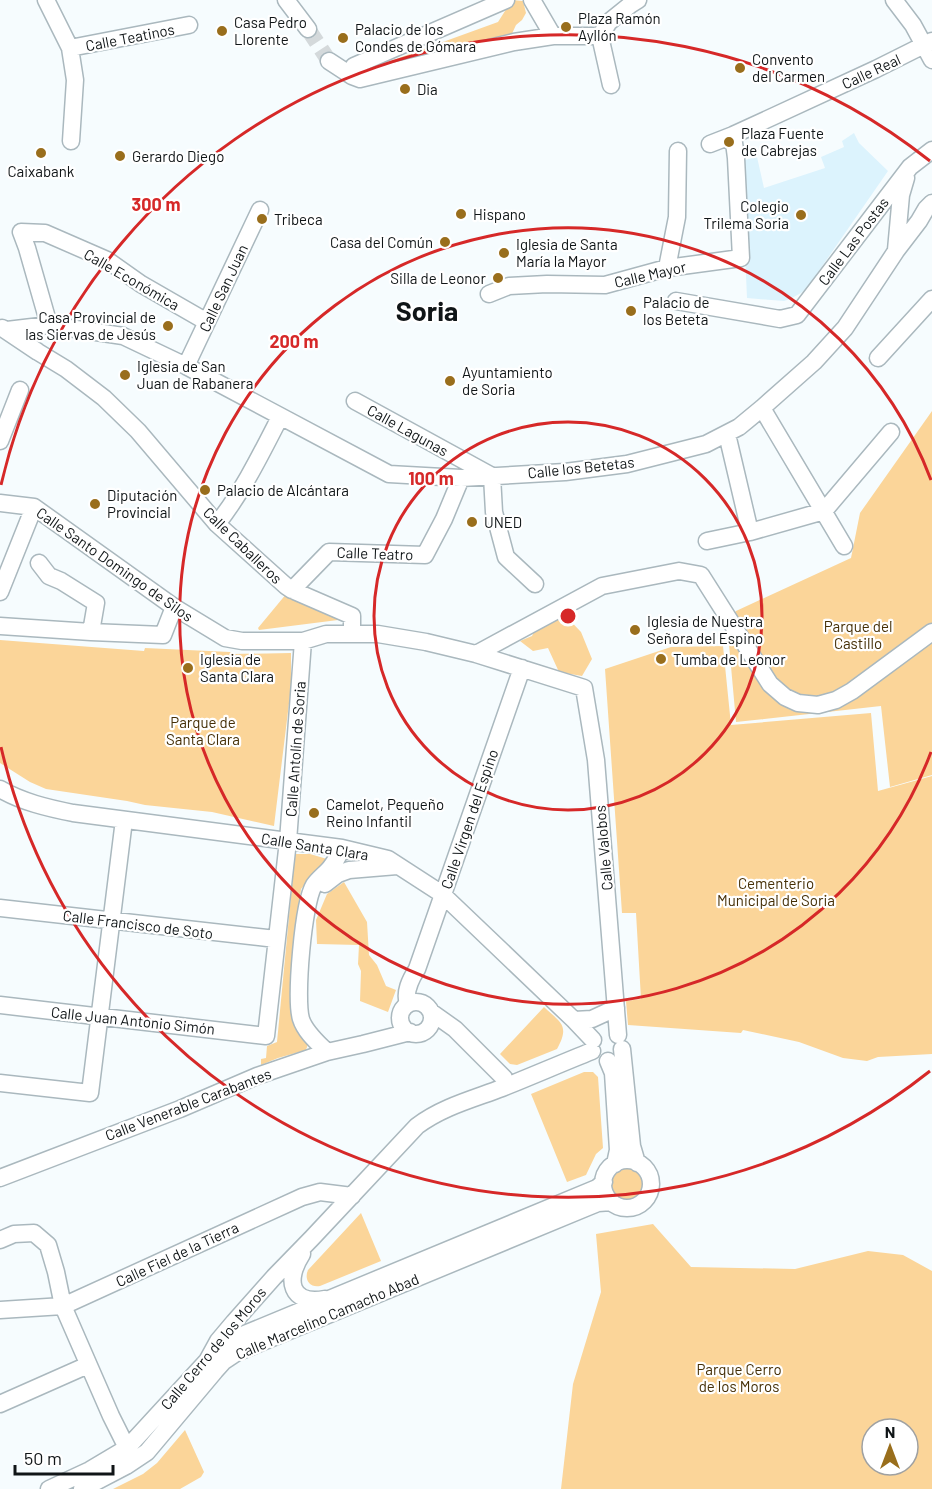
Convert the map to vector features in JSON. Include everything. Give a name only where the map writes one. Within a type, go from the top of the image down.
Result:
[{"type":"street","points":[[46,0],[70,48],[75,80],[71,141]]},
{"type":"street","points":[[286,0],[308,29]]},
{"type":"street","points":[[352,76],[354,66],[506,0]]},
{"type":"street","points":[[531,0],[553,36]]},
{"type":"street","points":[[611,85],[600,36],[609,22],[638,0]]},
{"type":"street","points":[[894,0],[930,49]]},
{"type":"street","name":"Calle Teatinos","points":[[70,48],[189,25]]},
{"type":"street","points":[[329,61],[360,79],[514,42],[553,36],[600,36]]},
{"type":"street","name":"Calle Real","points":[[710,144],[876,69],[930,49]]},
{"type":"street","name":"Calle Mayor","points":[[489,294],[509,286],[605,285],[667,268],[741,258],[733,135]]},
{"type":"street","name":"Calle Las Postas","points":[[676,301],[780,319],[797,315],[910,168],[932,150]]},
{"type":"street","points":[[667,268],[677,217],[678,151]]},
{"type":"street","name":"Calle Las Postas","points":[[896,251],[901,195],[910,168]]},
{"type":"street","name":"Calle los Betetas","points":[[4,328],[49,325],[123,336],[186,366],[389,474],[461,478],[565,472],[627,464],[706,444],[727,434],[762,408],[814,362],[844,328],[896,251],[932,203]]},
{"type":"street","name":"Calle San Juan","points":[[186,366],[260,210]]},
{"type":"street","points":[[873,216],[891,221],[895,231],[896,251]]},
{"type":"street","name":"Calle Económica","points":[[49,325],[21,231],[45,233],[106,260],[141,284],[207,322]]},
{"type":"street","points":[[878,358],[932,299]]},
{"type":"street","name":"Calle Caballeros","points":[[4,328],[66,369],[104,398],[138,431],[217,524],[286,586],[352,616],[351,633]]},
{"type":"street","points":[[0,441],[20,390]]},
{"type":"street","name":"Calle Lagunas","points":[[355,401],[492,476]]},
{"type":"street","points":[[762,408],[844,546]]},
{"type":"street","points":[[217,524],[253,472],[280,417]]},
{"type":"street","points":[[707,542],[824,511],[891,432]]},
{"type":"street","points":[[727,434],[750,532]]},
{"type":"street","points":[[492,476],[494,512],[506,557],[535,584]]},
{"type":"street","name":"Calle Teatro","points":[[292,590],[329,552],[425,555],[444,519],[461,478]]},
{"type":"street","name":"Calle Santo Domingo de Silos","points":[[0,503],[34,507],[174,608],[225,639],[303,641]]},
{"type":"street","points":[[0,592],[34,507]]},
{"type":"street","points":[[39,563],[49,576],[62,581],[96,603],[91,632]]},
{"type":"street","points":[[476,654],[602,586],[679,571],[701,575],[770,684],[798,703],[818,705],[836,700],[852,691],[932,632]]},
{"type":"street","points":[[0,626],[163,635],[174,608]]},
{"type":"street","points":[[303,641],[327,634],[378,634],[476,654],[522,668]]},
{"type":"street","name":"Calle Antolín de Soria","points":[[266,1036],[288,841],[303,641]]},
{"type":"street","name":"Calle Valobos","points":[[522,668],[584,688],[596,760],[616,1008],[606,1040],[637,1162]]},
{"type":"street","name":"Calle Virgen del Espino","points":[[417,1016],[421,995],[417,986],[417,969],[522,668]]},
{"type":"street","name":"Calle Santa Clara","points":[[0,789],[14,797],[57,810],[342,848],[388,860],[398,866],[442,894],[574,1020],[606,1040],[598,1059],[608,1061],[613,1073],[618,1150],[615,1164]]},
{"type":"street","points":[[0,1083],[90,1093],[124,820]]},
{"type":"street","points":[[327,1052],[302,1022],[298,1007],[303,940],[309,899],[315,885],[332,866],[342,848]]},
{"type":"street","points":[[309,899],[338,874],[349,870],[398,866]]},
{"type":"street","name":"Calle Francisco de Soto","points":[[0,908],[276,939]]},
{"type":"street","name":"Calle Juan Antonio Simón","points":[[0,1005],[266,1036]]},
{"type":"street","points":[[570,1060],[576,1044],[574,1020],[592,1019],[616,1008]]},
{"type":"street","points":[[417,1016],[455,1029],[504,1078],[507,1086]]},
{"type":"street","name":"Calle Venerable Carabantes","points":[[0,1178],[257,1077],[327,1052],[380,1039],[417,1016]]},
{"type":"street","name":"Calle Cerro de los Moros","points":[[49,1489],[90,1470],[127,1448],[207,1361],[218,1341],[274,1276],[425,1120],[446,1109],[570,1060],[606,1040]]},
{"type":"street","points":[[622,1161],[637,1162],[649,1173],[651,1189],[648,1197],[635,1207],[619,1206],[612,1202],[604,1189],[606,1175],[615,1164],[622,1161]]},
{"type":"street","name":"Calle Marcelino Camacho Abad","points":[[207,1361],[225,1344],[240,1336],[597,1188],[604,1182]]},
{"type":"street","name":"Calle Fiel de la Tierra","points":[[0,1310],[63,1306],[302,1197],[320,1192],[352,1196]]},
{"type":"street","name":"Calle Marcelino Camacho Abad","points":[[82,1489],[147,1452],[215,1371],[236,1353],[588,1207],[598,1203],[612,1202]]},
{"type":"street","points":[[0,1240],[14,1234],[34,1233],[48,1245],[63,1306],[127,1448]]},
{"type":"street","name":"Calle Cerro de los Moros","points":[[312,1238],[295,1265],[291,1278],[293,1286],[305,1299],[313,1301],[333,1298]]},
{"type":"street","points":[[0,1404],[88,1365]]},
{"type":"shaded area","name":"Colegio Trilema Soria","points":[[854,133],[859,143],[888,171],[807,288],[784,301],[747,298],[741,161],[757,157],[764,188],[825,168],[821,157],[844,147],[842,141]]},
{"type":"green space","points":[[512,0],[523,1],[526,13],[516,25],[510,38],[363,71],[498,22]]},
{"type":"green space","name":"Parque del Castillo","points":[[932,411],[932,775],[890,787],[881,706],[736,722],[727,622],[736,611],[851,558],[860,513]]},
{"type":"green space","points":[[287,593],[339,618],[338,620],[259,630],[258,628]]},
{"type":"green space","points":[[560,610],[581,632],[592,659],[582,676],[559,672],[548,648],[533,651],[520,641],[532,636],[539,621]]},
{"type":"green space","name":"Parque de Santa Clara","points":[[0,640],[144,651],[145,648],[233,654],[291,653],[291,687],[274,826],[212,812],[145,805],[46,789],[0,763]]},
{"type":"green space","name":"Cementerio Municipal de Soria","points":[[723,646],[731,725],[871,713],[878,791],[932,776],[932,1054],[878,1057],[867,1061],[843,1058],[799,1042],[743,1030],[741,1033],[628,1025],[626,1001],[641,999],[636,913],[622,913],[605,669],[671,647]]},
{"type":"green space","points":[[295,854],[310,854],[327,859],[301,889],[297,923],[291,1011],[298,1032],[308,1044],[306,1050],[261,1065],[261,1059],[266,1058],[267,1046],[277,1042]]},
{"type":"green space","points":[[344,882],[367,922],[369,955],[377,965],[386,986],[396,990],[388,1012],[360,1001],[359,945],[317,944],[316,920],[327,894]]},
{"type":"green space","points":[[544,1007],[562,1025],[563,1035],[557,1049],[517,1065],[510,1064],[500,1054]]},
{"type":"green space","points":[[584,1072],[593,1072],[598,1077],[603,1148],[596,1154],[586,1175],[567,1182],[531,1094]]},
{"type":"green space","points":[[628,1166],[640,1171],[645,1183],[640,1195],[628,1200],[616,1195],[611,1183],[616,1171]]},
{"type":"green space","points":[[361,1213],[381,1261],[320,1286],[310,1284],[307,1277],[308,1270]]},
{"type":"green space","name":"Parque Cerro de los Moros","points":[[653,1224],[691,1267],[795,1269],[868,1251],[903,1255],[932,1271],[932,1489],[561,1489],[573,1384],[601,1292],[596,1234]]},
{"type":"green space","points":[[185,1430],[204,1472],[201,1477],[180,1489],[113,1489],[143,1474],[157,1463]]},
{"type":"tunnel","points":[[308,29],[329,61]]},
{"type":"place","name":"Plaza Ramón Ayllón","points":[[566,27]]},
{"type":"place","name":"Casa Pedro Llorente","points":[[222,31]]},
{"type":"place","name":"Palacio de los Condes de Gómara","points":[[343,38]]},
{"type":"place","name":"Convento del Carmen","points":[[740,68]]},
{"type":"place","name":"Dia","points":[[405,89]]},
{"type":"place","name":"Plaza Fuente de Cabrejas","points":[[729,142]]},
{"type":"place","name":"Caixabank","points":[[41,153]]},
{"type":"place","name":"Gerardo Diego","points":[[120,156]]},
{"type":"place","name":"Hispano","points":[[461,214]]},
{"type":"place","name":"Colegio Trilema Soria","points":[[801,215]]},
{"type":"place","name":"Tribeca","points":[[262,219]]},
{"type":"place","name":"Casa del Común","points":[[445,242]]},
{"type":"place","name":"Iglesia de Santa María la Mayor","points":[[504,253]]},
{"type":"place","name":"Silla de Leonor","points":[[498,278]]},
{"type":"place","name":"Palacio de los Beteta","points":[[631,311]]},
{"type":"place","name":"Casa Provincial de las Siervas de Jesús","points":[[168,326]]},
{"type":"place","name":"Iglesia de San Juan de Rabanera","points":[[125,375]]},
{"type":"place","name":"Ayuntamiento de Soria","points":[[450,381]]},
{"type":"place","name":"Palacio de Alcántara","points":[[205,490]]},
{"type":"place","name":"Diputación Provincial","points":[[95,504]]},
{"type":"place","name":"UNED","points":[[472,522]]},
{"type":"place","name":"Iglesia de Nuestra Señora del Espino","points":[[635,630]]},
{"type":"place","name":"Tumba de Leonor","points":[[661,659]]},
{"type":"place","name":"Iglesia de Santa Clara","points":[[188,668]]},
{"type":"place","name":"Camelot, Pequeño Reino Infantil","points":[[314,813]]},
{"type":"district","name":"Soria","points":[[427,310]]}]
